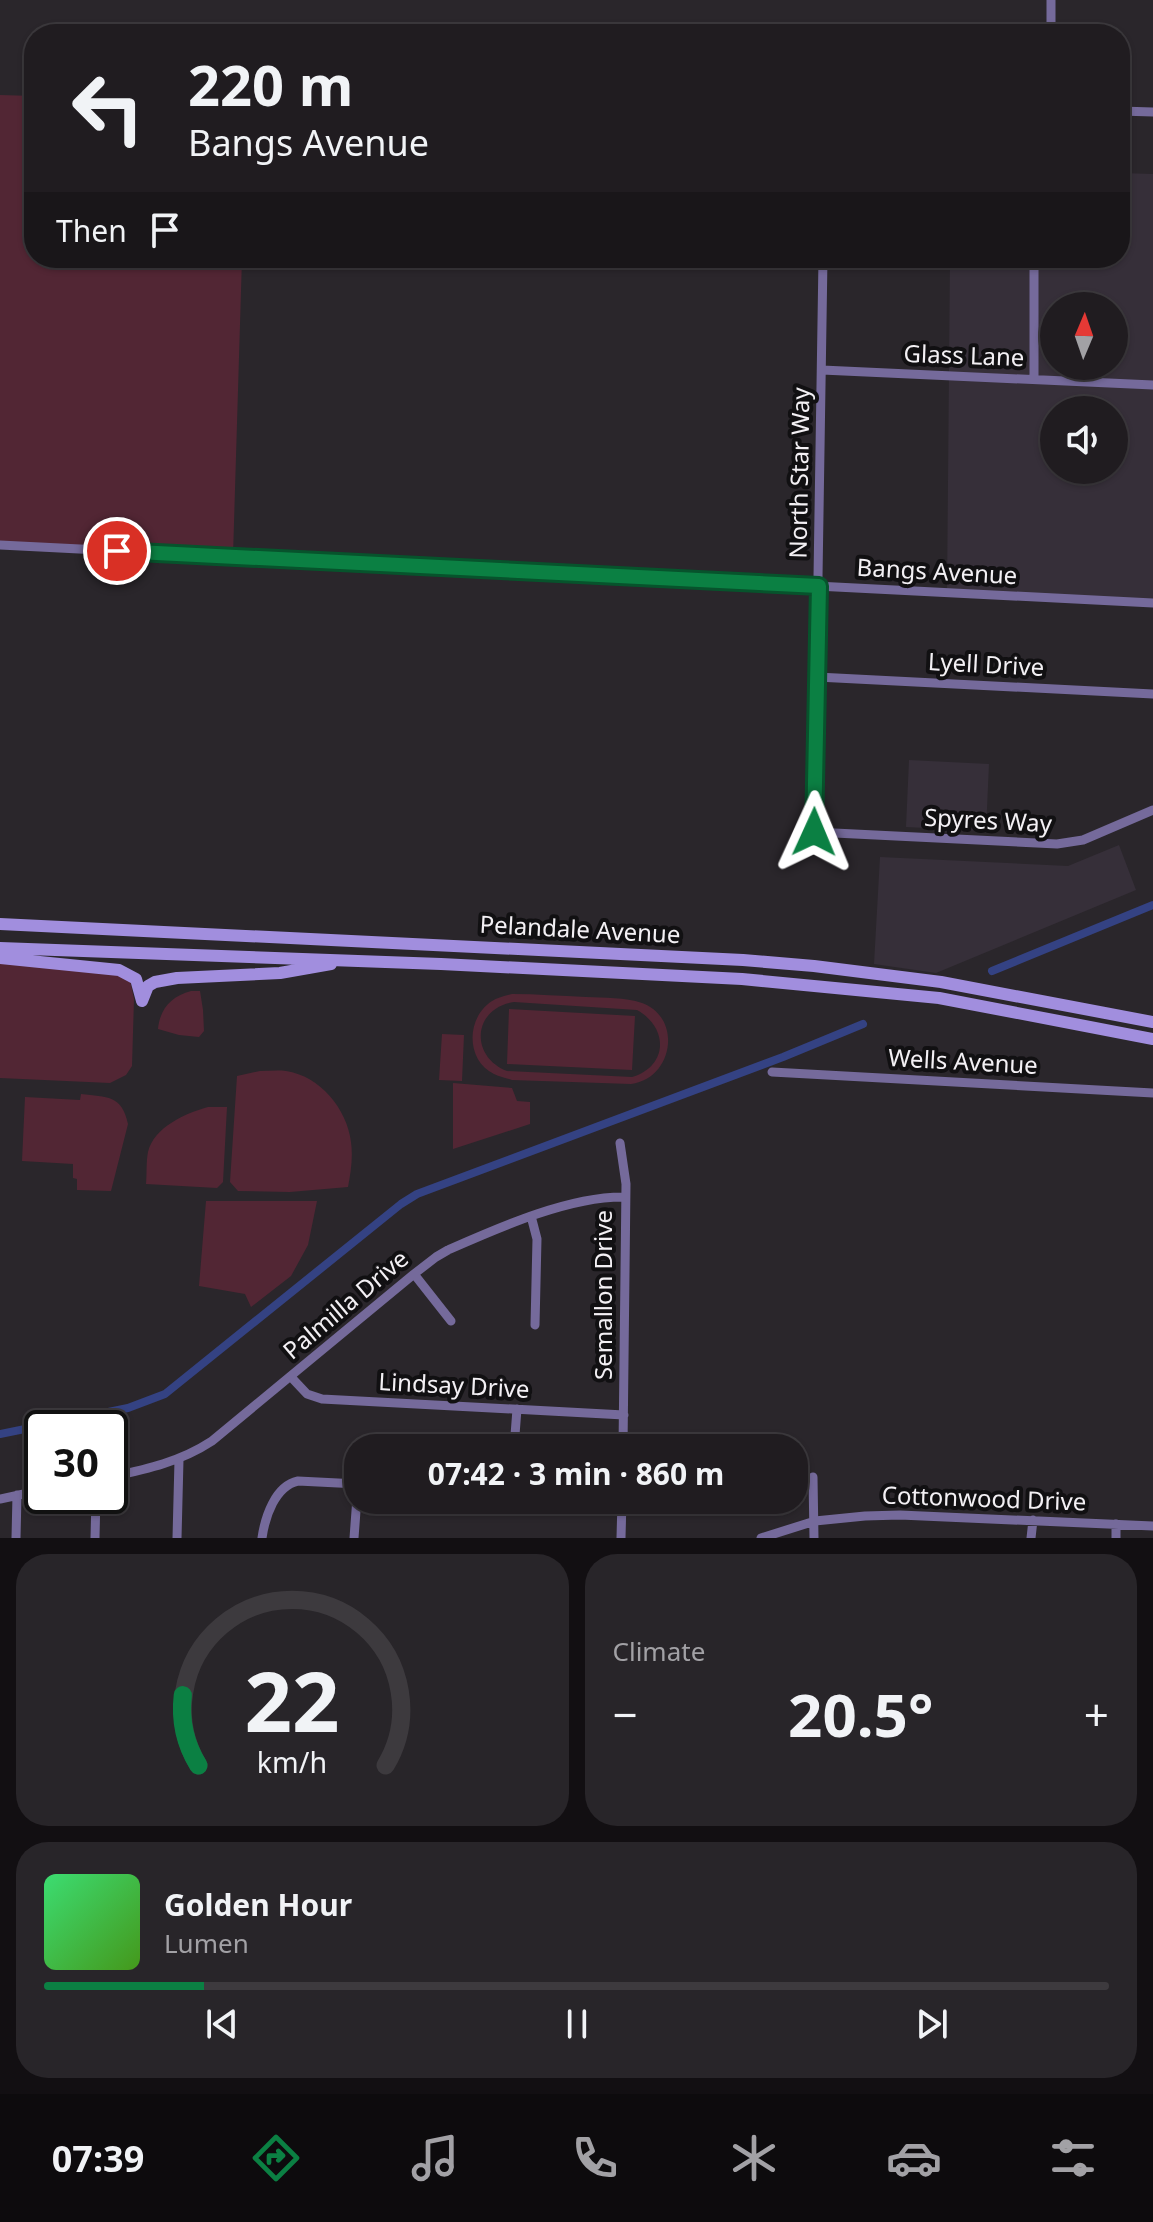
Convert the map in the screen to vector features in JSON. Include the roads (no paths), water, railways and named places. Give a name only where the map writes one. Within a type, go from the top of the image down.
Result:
[{"type":"main road","name":"Pelandale Avenue","points":[[0,924],[814,966],[941,982],[1153,1022]]},
{"type":"main road","name":"Pelandale Avenue","points":[[0,948],[347,961],[812,985],[939,998],[1153,1039]]},
{"type":"main road","points":[[0,958],[119,970],[136,979],[142,1001],[148,986],[155,982],[231,974],[280,973],[347,961]]},
{"type":"street","points":[[1051,0],[1051,24]]},
{"type":"street","points":[[1130,111],[1153,112]]},
{"type":"street","name":"North Star Way","points":[[814,832],[823,268]]},
{"type":"street","points":[[1034,268],[1034,379]]},
{"type":"street","name":"Glass Lane","points":[[822,370],[1153,385]]},
{"type":"street","name":"Bangs Avenue","points":[[0,545],[1153,603]]},
{"type":"street","name":"Lyell Drive","points":[[817,677],[1153,694]]},
{"type":"street","name":"Spyres Way","points":[[814,832],[1057,844],[1083,840],[1153,810]]},
{"type":"street","name":"Wells Avenue","points":[[772,1072],[1153,1093]]},
{"type":"street","name":"Semallon Drive","points":[[620,1143],[626,1171],[623,1434]]},
{"type":"street","name":"Palmilla Drive","points":[[128,1473],[179,1460],[212,1441],[414,1274],[448,1250],[531,1216],[599,1198],[625,1197]]},
{"type":"street","points":[[531,1216],[537,1239],[535,1325]]},
{"type":"street","points":[[414,1274],[451,1321]]},
{"type":"street","name":"Lindsay Drive","points":[[291,1377],[307,1394],[322,1399],[624,1415]]},
{"type":"street","points":[[515,1434],[517,1409]]},
{"type":"street","points":[[177,1538],[179,1460]]},
{"type":"street","points":[[813,1477],[814,1538]]},
{"type":"street","points":[[262,1538],[267,1516],[277,1497],[289,1484],[298,1481],[344,1483]]},
{"type":"street","points":[[0,1499],[24,1494]]},
{"type":"street","points":[[16,1538],[17,1495]]},
{"type":"street","points":[[95,1538],[96,1514]]},
{"type":"street","points":[[354,1538],[356,1514]]},
{"type":"street","points":[[621,1538],[622,1514]]},
{"type":"street","name":"Cottonwood Drive","points":[[761,1538],[815,1521],[900,1515],[1153,1526]]},
{"type":"street","points":[[1031,1538],[1033,1520]]},
{"type":"street","points":[[1116,1524],[1116,1538]]},
{"type":"waterway","points":[[992,971],[1153,905]]},
{"type":"waterway","points":[[0,1434],[128,1408],[165,1394],[417,1194],[863,1024]]}]
